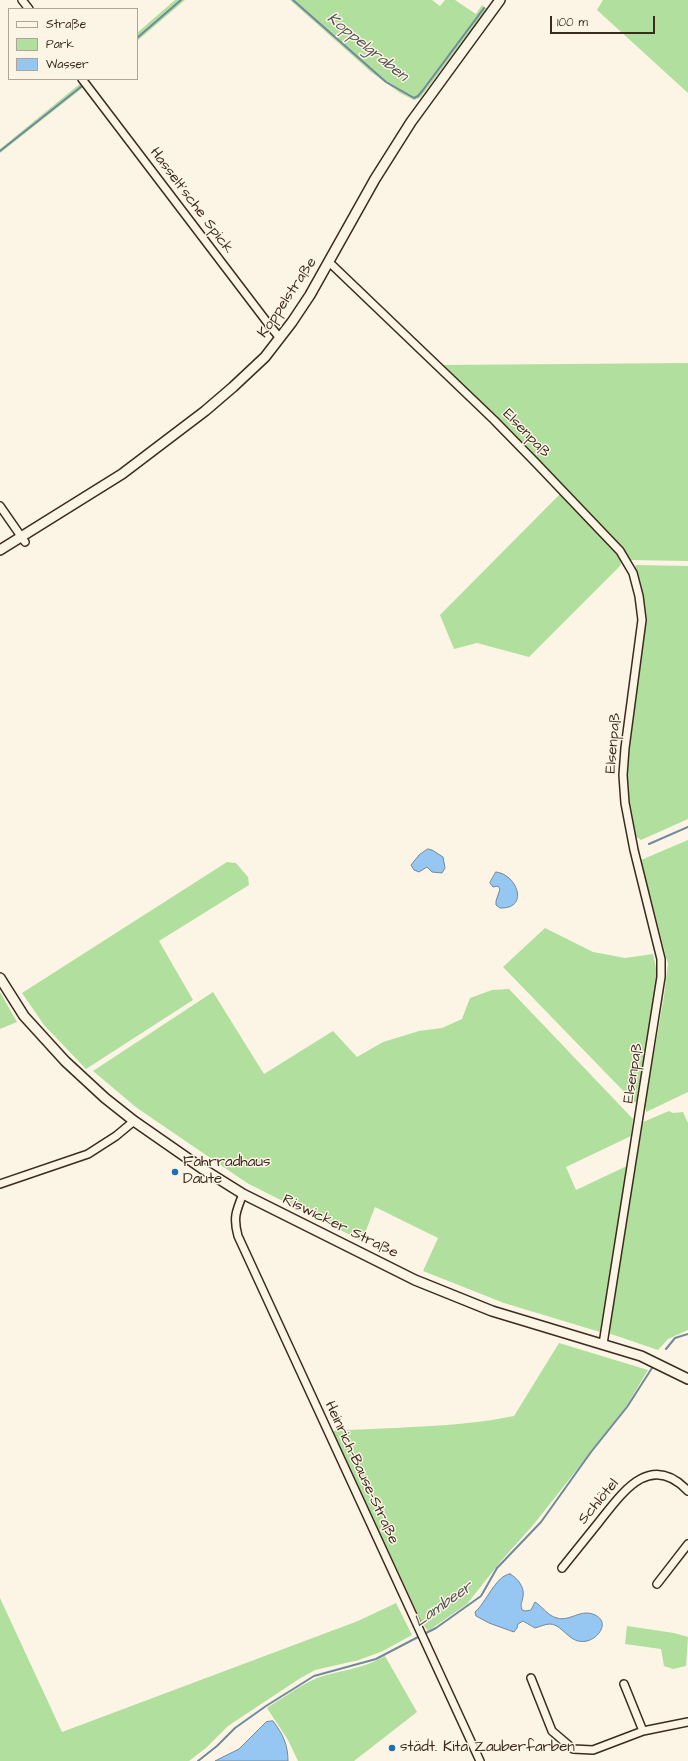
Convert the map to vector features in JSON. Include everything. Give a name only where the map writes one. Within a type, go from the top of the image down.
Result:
[{"type":"street","points":[[22,0],[28,8]]},
{"type":"street","name":"Koppelstraße","points":[[0,550],[23,540],[122,474],[158,448],[233,387],[264,357],[280,338],[310,295],[375,179],[410,122],[500,0]]},
{"type":"street","name":"Hasselt'sche Spick","points":[[83,80],[280,338]]},
{"type":"street","name":"Elsenpaß","points":[[329,262],[494,420],[602,530],[620,551],[628,564],[633,573],[639,596],[642,620],[625,748],[623,775],[624,796],[634,850],[661,959],[661,977],[603,1344]]},
{"type":"street","points":[[0,506],[23,540]]},
{"type":"street","name":"Riswicker Straße","points":[[0,978],[24,1016],[60,1056],[105,1098],[134,1121],[203,1169],[243,1194],[415,1280],[492,1311],[641,1356],[688,1379]]},
{"type":"street","points":[[0,1184],[88,1154],[116,1136],[134,1121]]},
{"type":"street","name":"Heinrich-Bause-Straße","points":[[243,1194],[237,1207],[234,1222],[238,1236],[421,1636],[480,1761]]},
{"type":"street","name":"Schlötel","points":[[562,1568],[620,1495],[632,1483],[642,1478],[654,1475],[668,1476],[682,1484],[688,1491]]},
{"type":"street","points":[[657,1584],[688,1544]]},
{"type":"street","points":[[531,1678],[552,1731],[573,1749],[593,1750],[643,1731],[688,1722]]},
{"type":"street","points":[[624,1684],[643,1731]]},
{"type":"green space","points":[[175,0],[185,0],[138,40],[138,32]]},
{"type":"green space","points":[[290,0],[432,0],[440,6],[445,0],[455,0],[476,14],[482,5],[487,9],[420,98],[414,100],[400,93],[371,72]]},
{"type":"green space","points":[[603,0],[688,0],[688,93],[597,10]]},
{"type":"green space","points":[[82,82],[85,86],[0,153],[0,149]]},
{"type":"green space","points":[[688,363],[688,561],[630,560],[562,484],[440,365]]},
{"type":"green space","points":[[562,492],[620,555],[621,564],[619,567],[529,657],[477,643],[454,649],[440,615]]},
{"type":"green space","points":[[636,565],[688,566],[688,819],[641,840],[635,836],[628,807],[626,775],[645,626],[643,597],[640,583],[634,569]]},
{"type":"green space","points":[[688,840],[688,1092],[646,1112],[645,1105],[664,996],[668,964],[641,860]]},
{"type":"green space","points":[[227,862],[236,863],[248,877],[249,885],[159,941],[193,1000],[86,1069],[44,1025],[22,993]]},
{"type":"green space","points":[[545,928],[593,952],[625,958],[653,954],[657,973],[655,995],[637,1102],[634,1102],[503,967]]},
{"type":"green space","points":[[509,989],[633,1119],[631,1136],[566,1167],[576,1190],[629,1165],[600,1332],[504,1303],[423,1271],[438,1238],[375,1207],[362,1241],[247,1183],[137,1108],[93,1071],[213,992],[264,1074],[333,1031],[357,1057],[383,1042],[419,1031],[442,1028],[462,1019],[470,998],[492,990]]},
{"type":"green space","points":[[0,992],[17,1022],[0,1029]]},
{"type":"green space","points":[[669,1111],[673,1113],[683,1112],[688,1123],[688,1330],[668,1339],[658,1350],[608,1333],[643,1122]]},
{"type":"green space","points":[[559,1343],[648,1370],[624,1410],[534,1524],[501,1561],[467,1604],[428,1631],[422,1623],[332,1431],[447,1425],[514,1416]]},
{"type":"green space","points":[[0,1598],[62,1732],[358,1621],[396,1603],[412,1635],[383,1651],[359,1660],[315,1670],[299,1679],[228,1726],[206,1748],[189,1761],[0,1761]]},
{"type":"green space","points":[[627,1626],[674,1633],[688,1637],[686,1666],[673,1669],[664,1666],[661,1649],[625,1644]]},
{"type":"green space","points":[[385,1656],[417,1712],[354,1761],[298,1761],[288,1740],[267,1708],[298,1688],[317,1678],[360,1667]]},
{"type":"water","points":[[428,849],[443,857],[445,868],[442,873],[432,872],[427,867],[419,872],[414,870],[411,865],[419,855]]},
{"type":"water","points":[[496,872],[503,874],[510,879],[517,891],[515,903],[509,907],[500,908],[496,905],[500,889],[498,886],[493,887],[490,883]]},
{"type":"water","points":[[510,1574],[518,1581],[523,1590],[521,1605],[522,1610],[531,1610],[535,1602],[554,1617],[562,1619],[590,1613],[599,1618],[602,1622],[601,1630],[595,1637],[587,1641],[581,1641],[571,1638],[555,1625],[548,1624],[535,1628],[523,1621],[518,1624],[514,1632],[489,1623],[476,1616],[475,1612],[500,1579]]},
{"type":"water","points":[[273,1721],[280,1730],[284,1740],[288,1761],[215,1761],[239,1749],[266,1722]]},
{"type":"waterway","points":[[138,37],[181,0]]},
{"type":"waterway","name":"Koppelgraben","points":[[293,0],[386,82],[414,98],[423,90],[484,8]]},
{"type":"waterway","points":[[0,151],[82,86]]},
{"type":"waterway","points":[[649,844],[688,827]]},
{"type":"waterway","name":"Lambeer","points":[[666,1349],[675,1338],[688,1334]]},
{"type":"waterway","name":"Lambeer","points":[[424,1634],[436,1628],[481,1596],[497,1568],[541,1522],[591,1452],[627,1407],[652,1368]]},
{"type":"waterway","name":"Lambeer","points":[[198,1761],[217,1746],[235,1728],[266,1706],[314,1676],[376,1659],[420,1636]]},
{"type":"place","name":"Fahrradhaus Daute","points":[[175,1172]]},
{"type":"place","name":"städt. Kita Zauberfarben","points":[[392,1748]]}]
